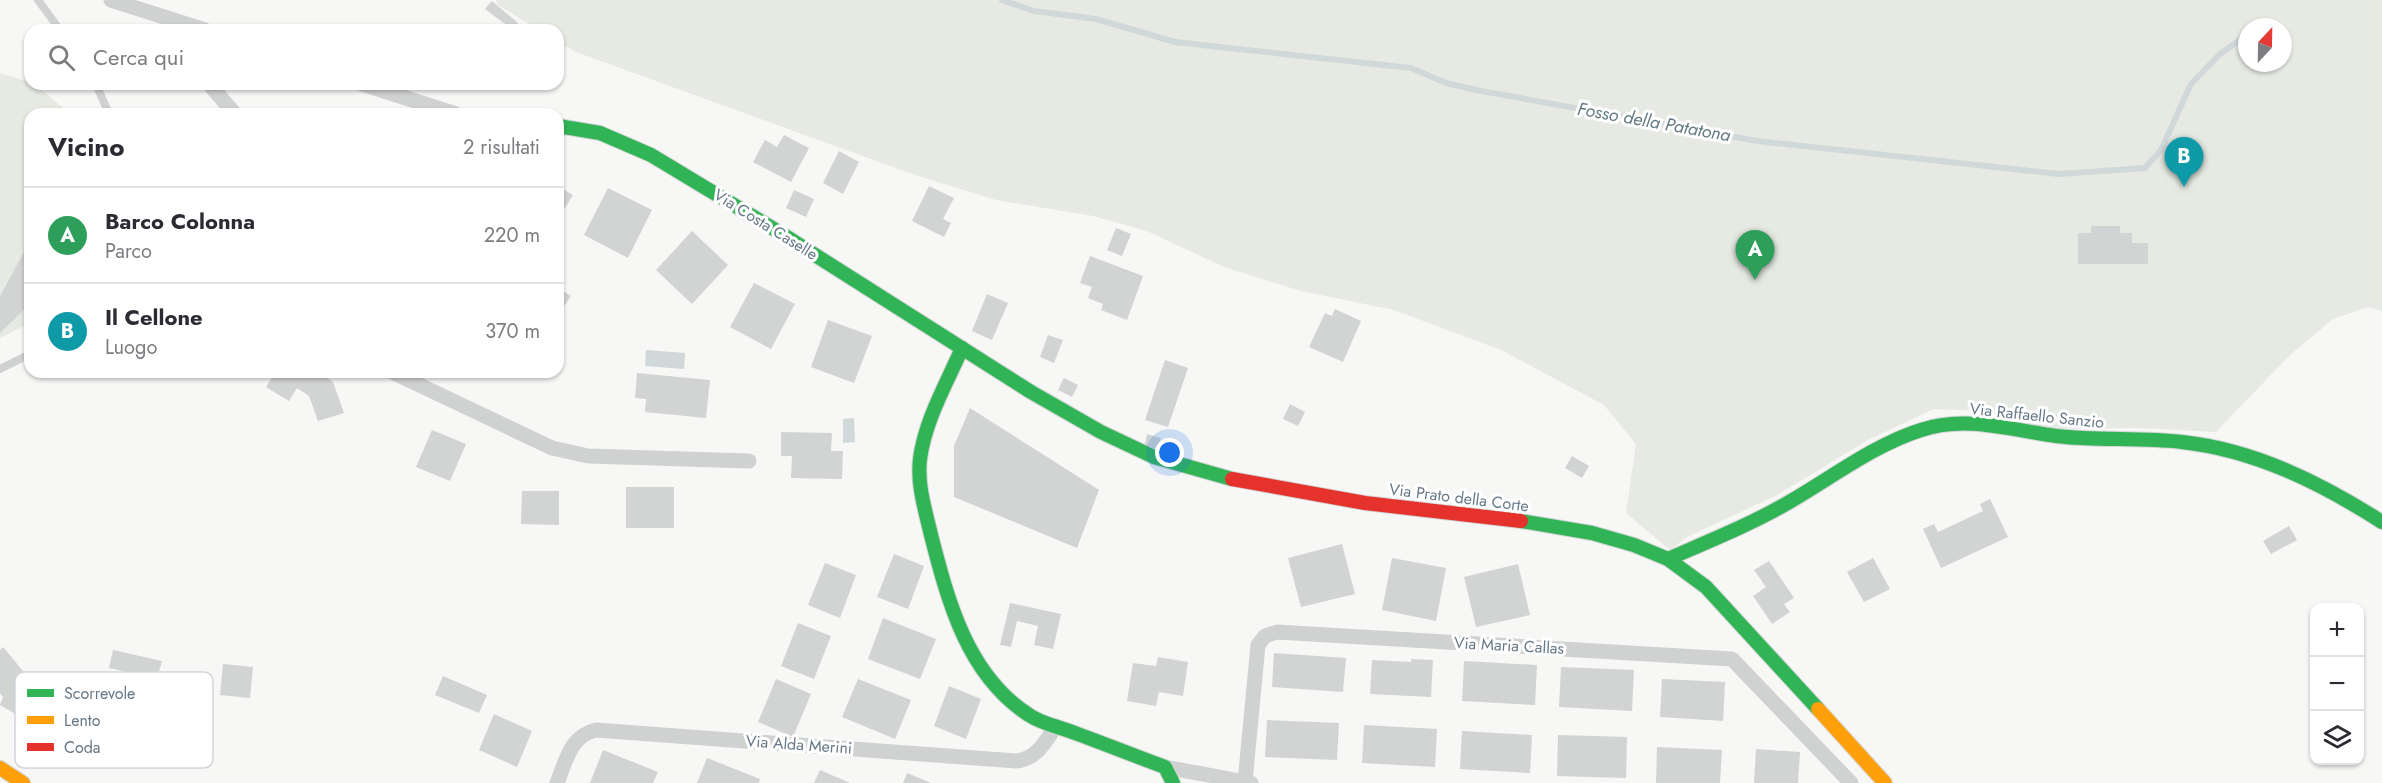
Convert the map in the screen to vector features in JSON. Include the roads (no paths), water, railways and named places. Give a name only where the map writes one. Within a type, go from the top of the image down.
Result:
[{"type":"street","points":[[111,0],[187,24]]},
{"type":"street","points":[[146,0],[165,24]]},
{"type":"street","points":[[214,90],[230,108]]},
{"type":"street","points":[[381,90],[437,108]]},
{"type":"street","name":"Via Costa Caselle","points":[[564,127],[600,133],[651,154],[962,348]]},
{"type":"street","points":[[962,348],[922,446],[918,467],[920,492],[958,622],[980,669],[1010,702],[1030,715],[1056,726],[1166,767],[1251,783]]},
{"type":"street","name":"Via Prato della Corte","points":[[962,348],[1101,432],[1143,453],[1186,468],[1242,482],[1365,503],[1576,530],[1620,540],[1668,559],[1706,587],[1885,783]]},
{"type":"street","points":[[405,378],[552,448],[588,456],[749,461]]},
{"type":"street","name":"Via Raffaello Sanzio","points":[[1668,559],[1775,510],[1854,462],[1902,437],[1931,427],[1952,424],[1988,425],[2079,438],[2158,440],[2217,447],[2258,459],[2307,480],[2382,522]]},
{"type":"street","name":"Via Maria Callas","points":[[1245,782],[1258,645],[1265,636],[1277,632],[1732,659],[1851,783]]},
{"type":"street","name":"Via Alda Merini","points":[[557,783],[575,741],[584,733],[596,730],[1016,761],[1029,759],[1036,753],[1056,726]]},
{"type":"street","points":[[1166,767],[1173,783]]},
{"type":"street","points":[[0,768],[23,783]]},
{"type":"lane","points":[[38,0],[56,24]]},
{"type":"lane","points":[[99,90],[106,108]]},
{"type":"lane","points":[[0,369],[24,357]]},
{"type":"waterway","name":"Fosso della Patatona","points":[[1002,0],[1034,11],[1096,19],[1175,42],[1411,68],[1446,83],[1476,90],[1757,141],[2059,174],[2145,168],[2161,150],[2191,84],[2220,54],[2238,41]]},
{"type":"place","name":"Il Cellone","points":[[2184,187]]},
{"type":"place","name":"Barco Colonna","points":[[1755,280]]}]
